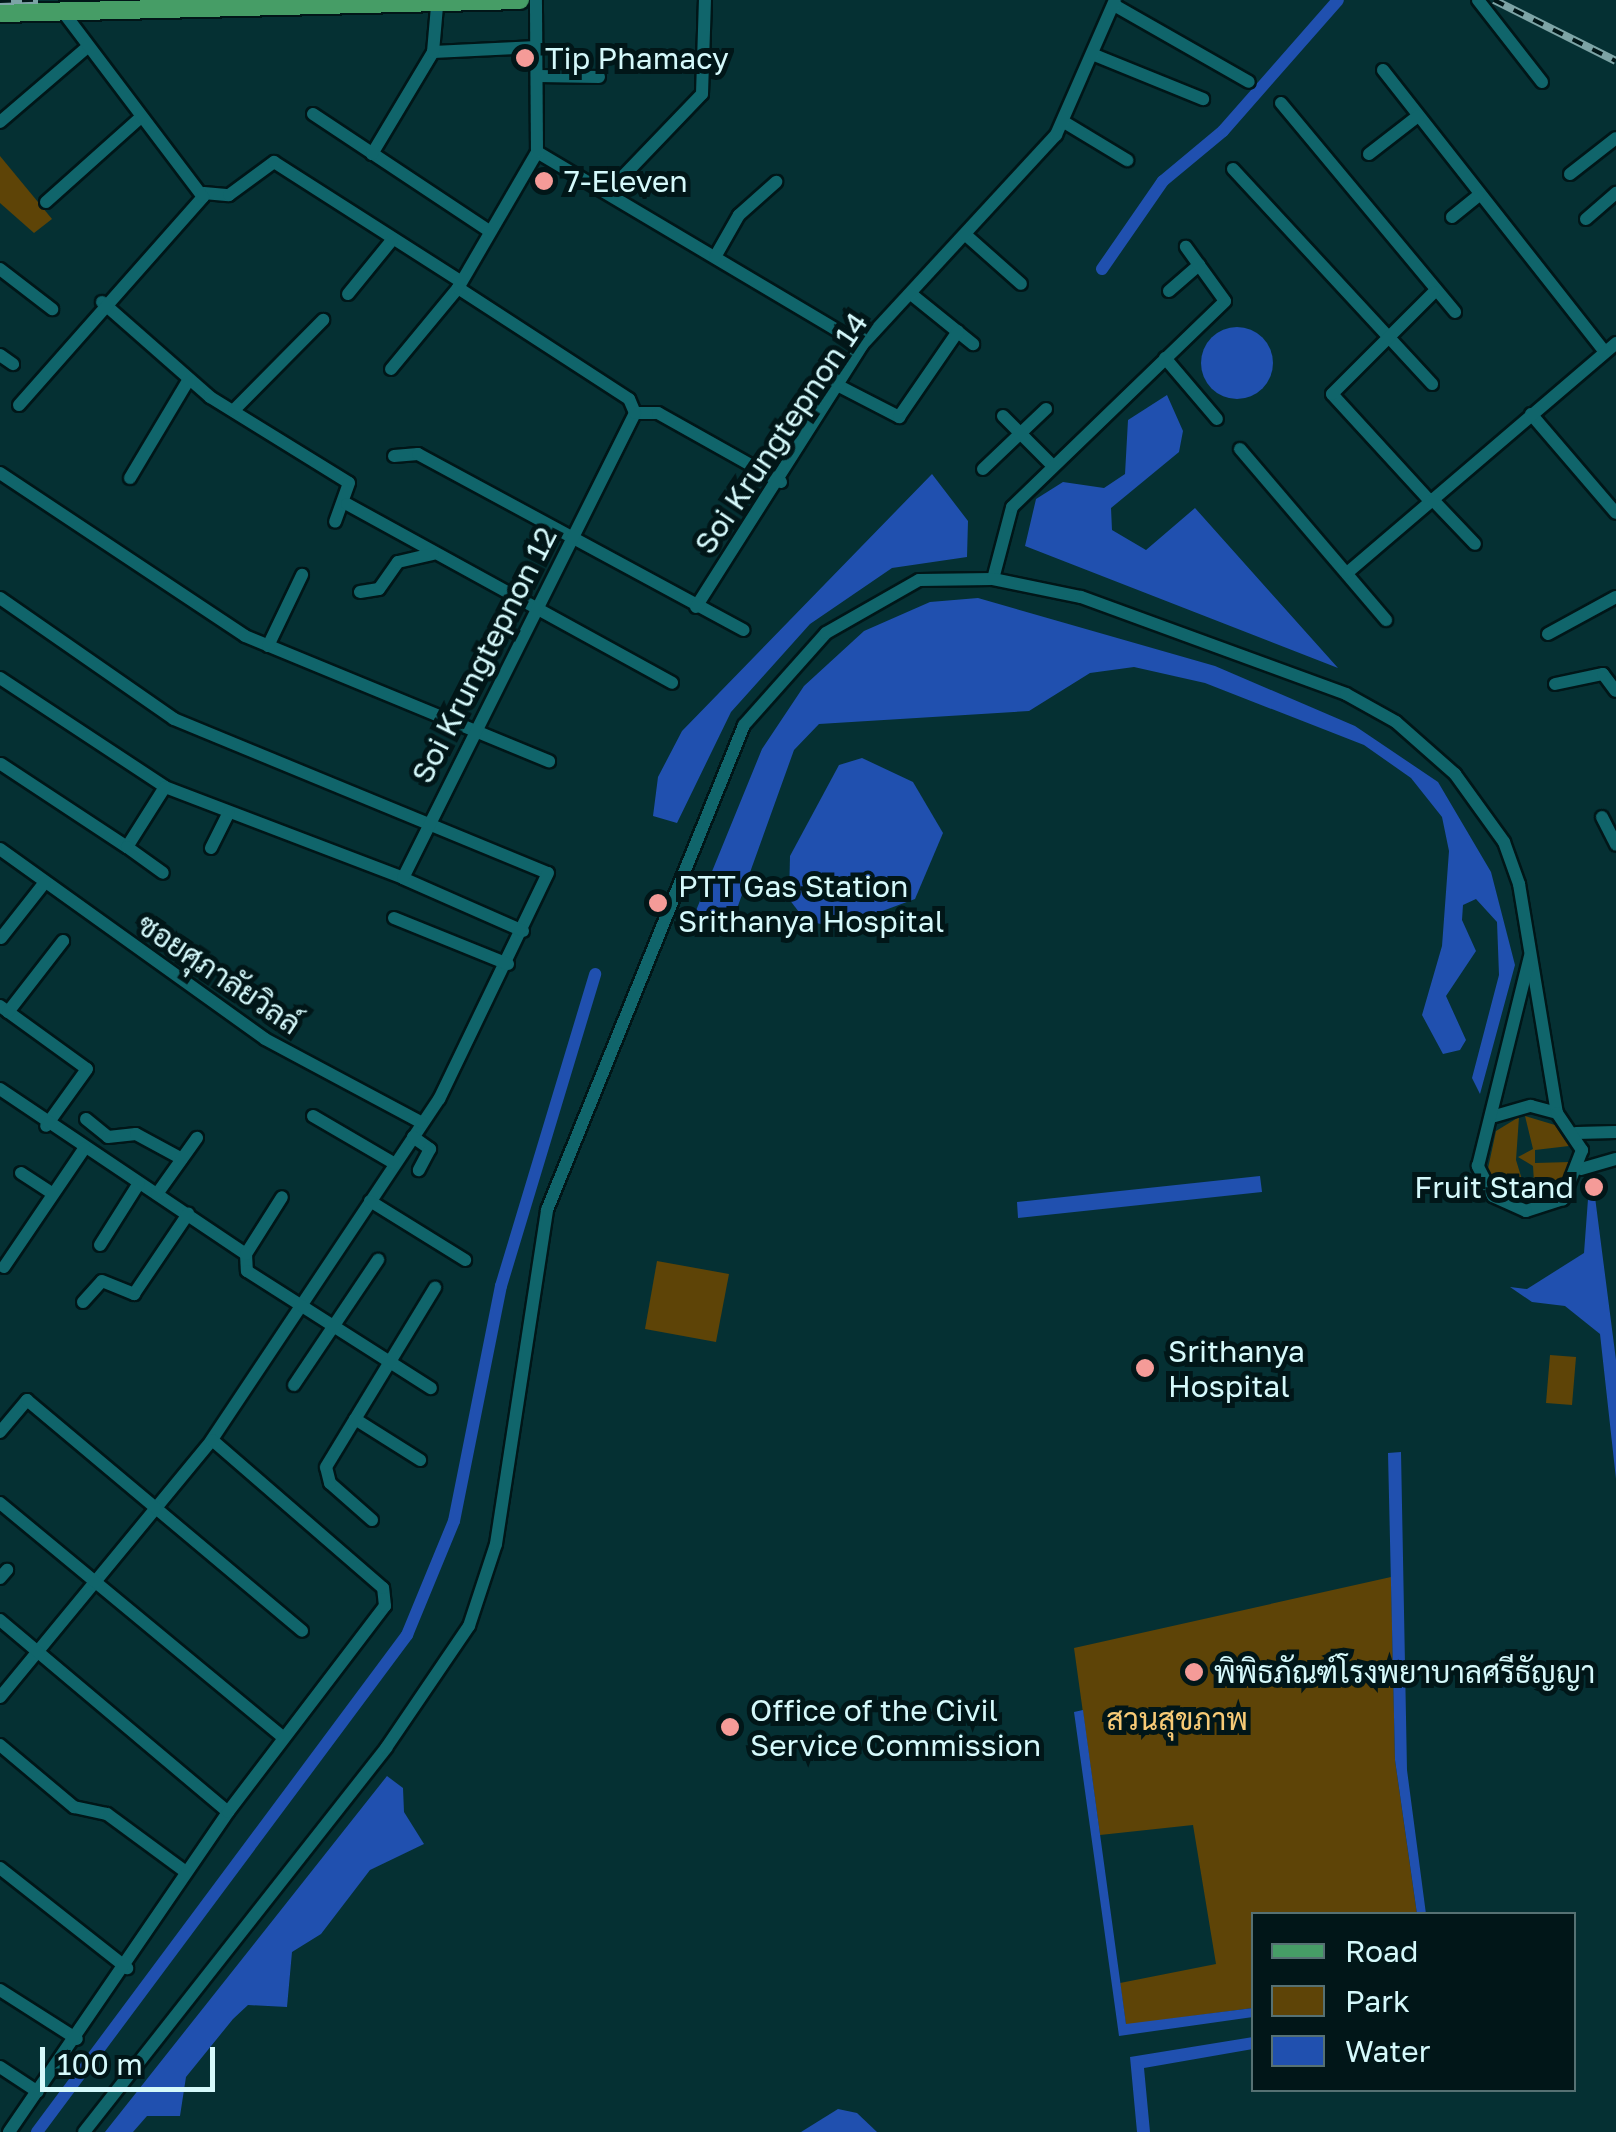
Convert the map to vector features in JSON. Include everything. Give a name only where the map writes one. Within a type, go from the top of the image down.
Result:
[{"type":"main road","points":[[0,13],[334,4],[437,6],[520,0]]},
{"type":"street","points":[[391,368],[458,284],[486,229],[537,152],[536,0]]},
{"type":"street","points":[[607,193],[702,94],[705,0]]},
{"type":"street","points":[[1478,0],[1542,82]]},
{"type":"street","points":[[1115,2],[1249,82]]},
{"type":"street","name":"Soi Krungtepnon 14","points":[[696,607],[781,482],[862,345],[967,236],[1064,122],[1115,2]]},
{"type":"street","points":[[372,154],[433,52],[437,6]]},
{"type":"street","points":[[63,12],[84,50],[204,193],[230,196],[274,162],[629,399],[634,413],[658,413],[781,482]]},
{"type":"street","points":[[433,52],[537,47]]},
{"type":"street","points":[[0,122],[84,50]]},
{"type":"street","points":[[1092,54],[1203,99]]},
{"type":"street","points":[[1347,573],[1610,347],[1478,196],[1382,70]]},
{"type":"street","points":[[538,76],[599,76]]},
{"type":"street","points":[[1281,103],[1434,292],[1455,312]]},
{"type":"street","points":[[313,114],[486,229]]},
{"type":"street","points":[[1369,154],[1418,116]]},
{"type":"street","points":[[46,202],[141,117]]},
{"type":"street","points":[[1064,122],[1126,160]]},
{"type":"street","points":[[1570,174],[1616,138]]},
{"type":"street","points":[[537,152],[862,345]]},
{"type":"street","points":[[1234,168],[1432,384]]},
{"type":"street","points":[[715,256],[738,216],[776,182]]},
{"type":"street","points":[[18,406],[102,302],[204,193]]},
{"type":"street","points":[[1586,219],[1616,193]]},
{"type":"street","points":[[1452,217],[1478,196]]},
{"type":"street","points":[[967,236],[1021,284]]},
{"type":"street","points":[[348,294],[392,240]]},
{"type":"street","points":[[993,579],[1012,507],[1225,300],[1186,248]]},
{"type":"street","points":[[1169,291],[1199,266]]},
{"type":"street","points":[[0,269],[52,309]]},
{"type":"street","points":[[1434,292],[1332,394],[1475,544]]},
{"type":"street","points":[[912,294],[973,344]]},
{"type":"street","points":[[102,302],[189,380],[349,483],[348,504],[335,522]]},
{"type":"street","points":[[234,410],[323,320]]},
{"type":"street","points":[[839,386],[899,417],[958,331]]},
{"type":"street","points":[[0,355],[13,364]]},
{"type":"street","points":[[1165,358],[1217,419]]},
{"type":"street","points":[[130,478],[189,380]]},
{"type":"street","points":[[983,469],[1046,409]]},
{"type":"street","name":"Soi Krungtepnon 12","points":[[0,1697],[159,1511],[212,1440],[413,1138],[508,964],[546,883],[544,866],[429,818],[634,413]]},
{"type":"street","points":[[1531,414],[1616,513]]},
{"type":"street","points":[[1004,416],[1053,466]]},
{"type":"street","points":[[1240,449],[1386,620]]},
{"type":"street","points":[[394,456],[418,454],[743,630]]},
{"type":"street","points":[[0,473],[190,604],[268,646],[548,761]]},
{"type":"street","points":[[348,504],[672,683]]},
{"type":"street","points":[[360,592],[379,589],[398,562],[433,554]]},
{"type":"street","points":[[84,2132],[386,1748],[469,1626],[496,1544],[547,1210],[744,725],[798,658],[886,593],[956,575],[993,579],[1137,617],[1346,694],[1396,722],[1455,774],[1504,842],[1530,956],[1558,1113],[1576,1133],[1582,1169]]},
{"type":"street","points":[[268,646],[302,576]]},
{"type":"street","points":[[1548,634],[1616,597]]},
{"type":"street","points":[[0,598],[174,719],[429,818],[403,878]]},
{"type":"street","points":[[1554,684],[1603,674],[1616,690]]},
{"type":"street","points":[[0,678],[165,787],[403,878],[523,931]]},
{"type":"street","points":[[0,764],[163,872]]},
{"type":"street","points":[[127,847],[165,787]]},
{"type":"street","points":[[211,848],[229,812]]},
{"type":"street","points":[[1602,817],[1616,845]]},
{"type":"street","name":"ซอยศุภาลัยวิลล์","points":[[0,848],[266,1039],[422,1123]]},
{"type":"street","points":[[1,938],[44,882]]},
{"type":"street","points":[[394,918],[508,964]]},
{"type":"street","points":[[46,1126],[87,1069],[4,1009],[63,941]]},
{"type":"street","points":[[1530,956],[1495,1116],[1478,1166],[1509,1206],[1546,1208],[1582,1169],[1616,1160]]},
{"type":"street","points":[[0,1090],[46,1126],[246,1254]]},
{"type":"street","points":[[1495,1116],[1531,1106],[1558,1113]]},
{"type":"street","points":[[313,1116],[395,1164]]},
{"type":"street","points":[[86,1119],[108,1138],[136,1134],[182,1159]]},
{"type":"street","points":[[1576,1133],[1616,1132]]},
{"type":"street","points":[[157,1194],[197,1138]]},
{"type":"street","points":[[413,1138],[430,1149],[419,1170]]},
{"type":"street","points":[[4,1267],[84,1149]]},
{"type":"street","points":[[21,1173],[54,1194]]},
{"type":"street","points":[[100,1245],[140,1184]]},
{"type":"street","points":[[282,1197],[246,1254],[247,1271],[431,1388]]},
{"type":"street","points":[[370,1201],[464,1260]]},
{"type":"street","points":[[83,1302],[102,1281],[134,1294],[188,1214]]},
{"type":"street","points":[[294,1386],[378,1260]]},
{"type":"street","points":[[372,1520],[325,1474],[435,1288]]},
{"type":"street","points":[[0,1432],[27,1400],[302,1631]]},
{"type":"street","points":[[355,1419],[420,1460]]},
{"type":"street","points":[[9,2132],[127,1968],[228,1812],[387,1596],[212,1440]]},
{"type":"street","points":[[0,1504],[282,1736]]},
{"type":"street","points":[[0,1620],[228,1812]]},
{"type":"street","points":[[0,1746],[74,1806],[107,1814],[186,1872]]},
{"type":"street","points":[[0,1868],[127,1968]]},
{"type":"street","points":[[0,1990],[77,2038]]},
{"type":"street","points":[[0,2066],[38,2092]]},
{"type":"green space","points":[[0,156],[52,219],[34,233],[0,203]]},
{"type":"green space","points":[[1525,1116],[1555,1125],[1569,1146],[1535,1150],[1535,1163],[1570,1162],[1564,1182],[1535,1199],[1533,1166],[1518,1157],[1533,1149]]},
{"type":"green space","points":[[1519,1117],[1516,1160],[1528,1199],[1503,1193],[1487,1173],[1496,1131]]},
{"type":"green space","points":[[657,1261],[729,1274],[716,1342],[645,1329]]},
{"type":"green space","points":[[1550,1355],[1576,1357],[1572,1405],[1546,1403]]},
{"type":"green space","name":"สวนสุขภาพ","points":[[1391,1577],[1395,1760],[1417,1912],[1251,1912],[1251,2008],[1126,2025],[1120,1983],[1216,1964],[1193,1825],[1100,1835],[1074,1648]]},
{"type":"water","points":[[1237,327],[1262,338],[1273,363],[1262,388],[1237,399],[1212,388],[1201,363],[1212,338]]},
{"type":"water","points":[[1167,395],[1183,431],[1179,452],[1111,508],[1112,530],[1146,550],[1195,508],[1338,668],[1025,546],[1036,499],[1063,482],[1104,488],[1125,474],[1128,420]]},
{"type":"water","points":[[932,474],[968,521],[967,557],[892,568],[810,624],[731,712],[677,823],[653,816],[658,777],[682,731]]},
{"type":"water","points":[[978,598],[1215,666],[1355,726],[1438,782],[1491,872],[1515,965],[1480,1094],[1472,1078],[1499,975],[1497,922],[1476,899],[1463,905],[1462,920],[1476,951],[1446,996],[1466,1040],[1460,1050],[1443,1054],[1422,1015],[1442,946],[1449,851],[1442,817],[1411,778],[1364,745],[1205,683],[1134,667],[1090,673],[1029,711],[819,724],[794,750],[730,928],[693,918],[762,749],[804,686],[864,631],[930,602]]},
{"type":"water","points":[[862,758],[913,782],[943,833],[915,899],[836,928],[805,920],[789,899],[790,856],[839,765]]},
{"type":"water","points":[[1260,1176],[1262,1192],[1018,1218],[1017,1202]]},
{"type":"water","points":[[1595,1197],[1616,1360],[1616,1479],[1600,1334],[1565,1306],[1532,1302],[1510,1287],[1527,1289],[1584,1253],[1588,1199]]},
{"type":"water","points":[[1401,1452],[1407,1770],[1426,1912],[1417,1912],[1395,1760],[1388,1453]]},
{"type":"water","points":[[1083,1710],[1126,2024],[1251,2008],[1251,2017],[1119,2036],[1074,1712]]},
{"type":"water","points":[[387,1776],[403,1788],[404,1812],[424,1844],[370,1870],[321,1934],[292,1952],[287,2007],[248,2005],[233,2019],[186,2077],[180,2116],[147,2116],[133,2132],[105,2132]]},
{"type":"water","points":[[1251,2037],[1251,2049],[1144,2068],[1150,2132],[1137,2132],[1130,2057]]},
{"type":"water","points":[[838,2109],[857,2113],[877,2132],[801,2132]]},
{"type":"waterway","points":[[1102,269],[1163,181],[1223,131],[1338,0]]},
{"type":"waterway","points":[[37,2132],[407,1635],[454,1521],[501,1286],[595,974]]},
{"type":"railway","points":[[0,1],[38,0]]},
{"type":"railway","points":[[1494,0],[1616,61]]},
{"type":"place","name":"Tip Phamacy","points":[[525,58]]},
{"type":"place","name":"7-Eleven","points":[[544,181]]},
{"type":"place","name":"PTT Gas Station Srithanya Hospital","points":[[658,903]]},
{"type":"place","name":"Fruit Stand","points":[[1594,1187]]},
{"type":"place","name":"Srithanya Hospital","points":[[1145,1368]]},
{"type":"place","name":"พิพิธภัณฑ์โรงพยาบาลศรีธัญญา","points":[[1194,1672]]},
{"type":"place","name":"Office of the Civil Service Commission","points":[[730,1727]]}]
